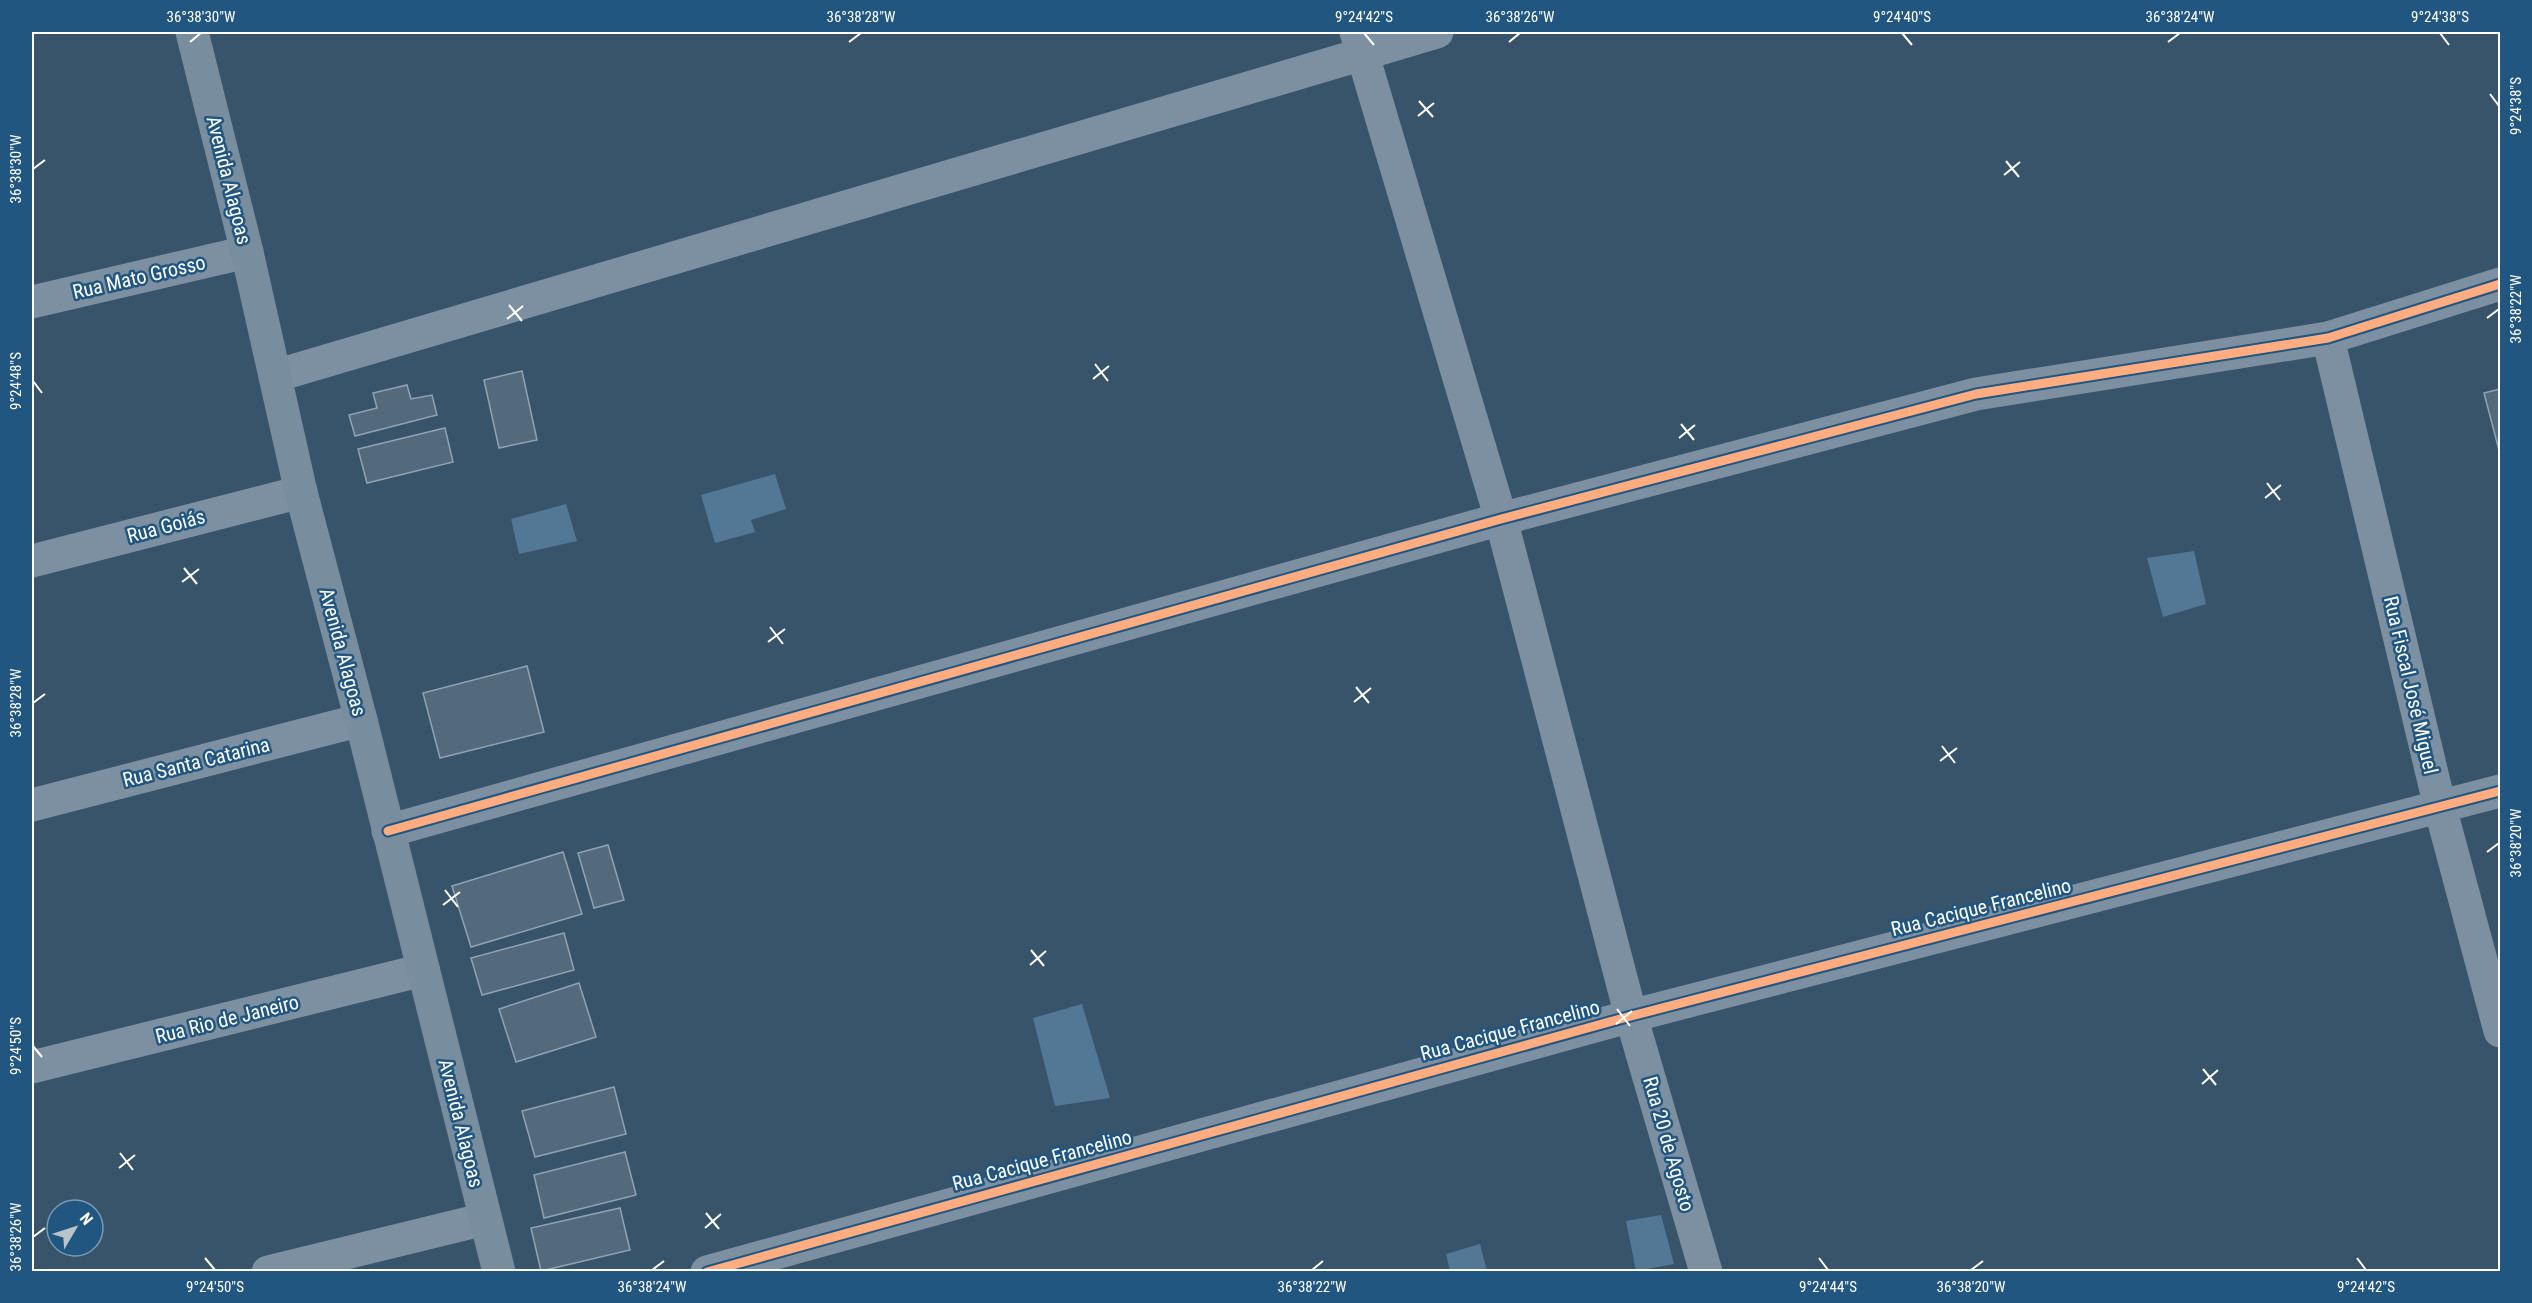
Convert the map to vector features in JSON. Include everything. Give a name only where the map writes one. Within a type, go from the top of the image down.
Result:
[{"type":"street","name":"Avenida Alagoas","points":[[192,32],[247,252],[301,492],[361,720],[499,1272]]},
{"type":"street","points":[[275,376],[1359,42],[1437,32]]},
{"type":"street","name":"Rua 20 de Agosto","points":[[1359,42],[1501,519],[1631,1016],[1706,1272]]},
{"type":"street","name":"Rua Mato Grosso","points":[[32,303],[247,252]]},
{"type":"street","points":[[388,831],[1501,519],[1976,394],[2328,338],[2500,284]]},
{"type":"street","name":"Rua Fiscal José Miguel","points":[[2328,338],[2440,807],[2500,1031]]},
{"type":"street","name":"Rua Goiás","points":[[32,561],[301,492]]},
{"type":"street","name":"Rua Santa Catarina","points":[[32,805],[361,720]]},
{"type":"street","name":"Rua Cacique Francelino","points":[[707,1272],[1631,1016],[2500,792]]},
{"type":"street","name":"Rua Rio de Janeiro","points":[[32,1067],[423,970]]},
{"type":"street","points":[[268,1272],[485,1219]]},
{"type":"water","points":[[775,474],[786,509],[751,520],[755,532],[715,543],[701,495]]},
{"type":"water","points":[[566,504],[577,541],[519,554],[511,519]]},
{"type":"water","points":[[2194,551],[2206,604],[2163,617],[2147,558]]},
{"type":"water","points":[[1082,1004],[1110,1098],[1055,1106],[1033,1018]]},
{"type":"water","points":[[1661,1215],[1674,1264],[1636,1271],[1626,1221]]},
{"type":"water","points":[[1480,1244],[1487,1271],[1450,1271],[1446,1254]]},
{"type":"building","points":[[522,371],[537,440],[499,448],[484,380]]},
{"type":"building","points":[[407,385],[411,399],[432,395],[437,415],[355,436],[349,415],[377,408],[373,393]]},
{"type":"building","points":[[2500,389],[2500,454],[2484,393]]},
{"type":"building","points":[[445,428],[453,462],[367,483],[358,449]]},
{"type":"building","points":[[527,666],[544,732],[440,758],[423,693]]},
{"type":"building","points":[[608,845],[624,900],[594,908],[578,853]]},
{"type":"building","points":[[563,852],[582,914],[471,947],[452,886]]},
{"type":"building","points":[[564,933],[574,970],[482,995],[471,958]]},
{"type":"building","points":[[579,983],[596,1037],[516,1062],[499,1009]]},
{"type":"building","points":[[614,1087],[626,1134],[535,1157],[522,1111]]},
{"type":"building","points":[[625,1152],[636,1195],[544,1218],[534,1175]]},
{"type":"building","points":[[620,1208],[630,1250],[541,1271],[531,1228]]},
{"type":"cycle path","points":[[388,831],[1501,519],[1976,394],[2328,338],[2500,284]]},
{"type":"cycle path","points":[[707,1272],[1631,1016],[2500,791]]}]
